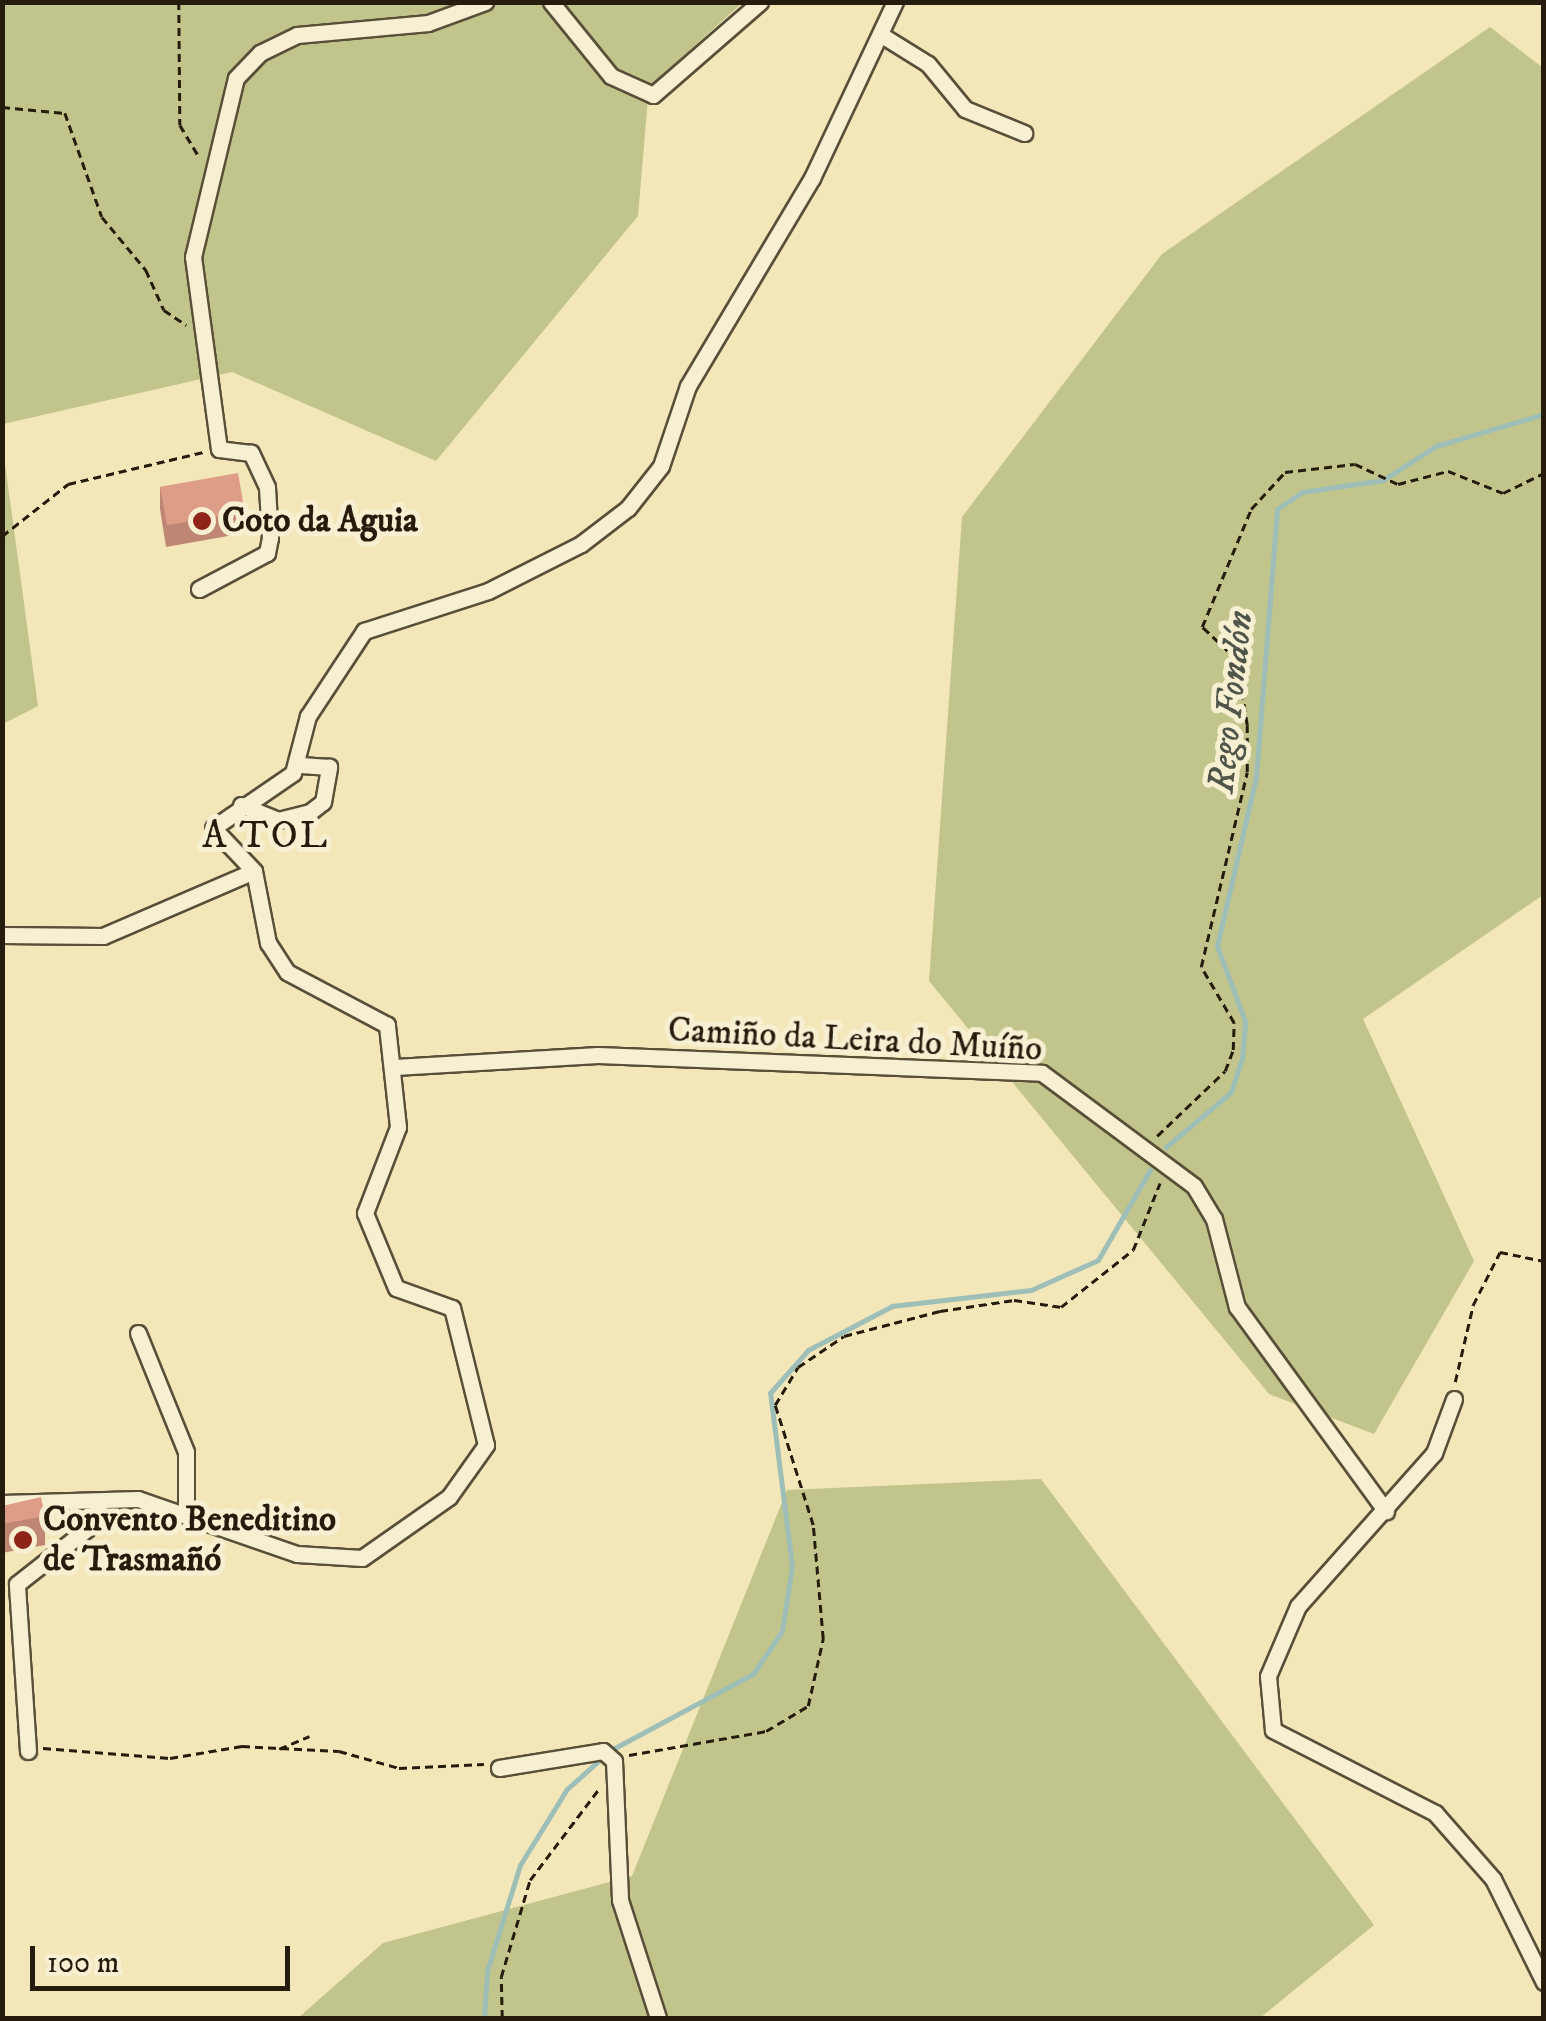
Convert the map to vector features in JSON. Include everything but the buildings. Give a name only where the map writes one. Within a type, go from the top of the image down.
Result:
[{"type":"street","points":[[199,589],[266,553],[270,538],[267,487],[252,452],[219,449],[193,257],[208,173],[236,78],[260,53],[297,35],[360,22],[428,23],[485,2]]},
{"type":"street","points":[[552,2],[611,76],[653,95],[760,2]]},
{"type":"street","points":[[297,765],[308,716],[364,631],[488,591],[581,544],[628,508],[661,466],[688,386],[883,36],[895,2]]},
{"type":"street","points":[[883,36],[928,64],[965,108],[1024,132]]},
{"type":"street","points":[[2,1503],[138,1499],[297,1554],[362,1558],[450,1497],[486,1445],[452,1308],[396,1288],[365,1214],[398,1127],[395,1067],[387,1024],[287,972],[268,943],[254,871],[213,828],[241,805],[297,765],[330,766],[323,802],[310,812],[278,820],[241,805]]},
{"type":"street","points":[[4,934],[103,936],[254,871]]},
{"type":"street","name":"Camiño da Leira do Muíño","points":[[395,1067],[598,1055],[1042,1074],[1194,1186],[1214,1219],[1237,1307],[1263,1349],[1386,1510]]},
{"type":"street","points":[[138,1333],[186,1452],[186,1516]]},
{"type":"street","points":[[1454,1399],[1434,1453],[1298,1606],[1268,1676],[1273,1730],[1435,1813],[1493,1879],[1544,1982]]},
{"type":"street","points":[[28,1751],[17,1584],[88,1529],[101,1501]]},
{"type":"street","points":[[498,1768],[603,1750],[615,1766],[620,1900],[658,2018]]},
{"type":"path","points":[[180,2],[180,125],[208,173]]},
{"type":"path","points":[[2,107],[65,112],[124,253],[146,270],[164,310],[204,336]]},
{"type":"path","points":[[2,536],[96,472],[219,449]]},
{"type":"path","points":[[502,2018],[502,1977],[530,1880],[572,1815],[615,1766],[766,1731],[808,1706],[824,1639],[813,1525],[775,1405],[798,1368],[844,1336],[940,1311],[1014,1300],[1061,1307],[1132,1250],[1158,1158],[1162,1124],[1225,1072],[1233,1050],[1234,1023],[1201,967],[1246,772],[1247,724],[1237,660],[1202,627],[1252,509],[1286,472],[1355,464],[1398,484],[1448,472],[1503,494],[1544,473]]},
{"type":"path","points":[[1454,1399],[1468,1320],[1500,1252],[1544,1261]]},
{"type":"path","points":[[278,1749],[309,1736]]},
{"type":"path","points":[[28,1751],[75,1746],[170,1758],[278,1749],[339,1750],[399,1768],[498,1768]]},
{"type":"green space","points":[[2,3],[742,3],[649,87],[638,216],[436,461],[232,372],[3,424]]},
{"type":"green space","points":[[1490,27],[1543,68],[1543,895],[1363,1019],[1474,1261],[1374,1434],[1269,1394],[929,981],[962,517],[1162,254]]},
{"type":"green space","points":[[3,449],[38,706],[2,724]]},
{"type":"green space","points":[[1041,1479],[1374,1925],[1260,2018],[298,2018],[383,1943],[632,1876],[787,1490]]},
{"type":"waterway","name":"Rego Fondón","points":[[1166,1147],[1231,1092],[1242,1059],[1245,1021],[1217,946],[1256,777],[1277,509],[1302,492],[1383,480],[1436,446],[1544,414]]},
{"type":"waterway","name":"Rego Fondón","points":[[611,1750],[753,1674],[782,1631],[792,1566],[770,1393],[808,1350],[892,1306],[1031,1290],[1098,1260],[1150,1170]]},
{"type":"waterway","name":"Rego Fondón","points":[[484,2018],[487,1971],[520,1865],[567,1789],[604,1756]]},
{"type":"place","name":"Coto da Aguia","points":[[202,521]]},
{"type":"place","name":"Convento Beneditino de Trasmañó","points":[[23,1540]]},
{"type":"district","name":"A TOL","points":[[266,837]]}]
